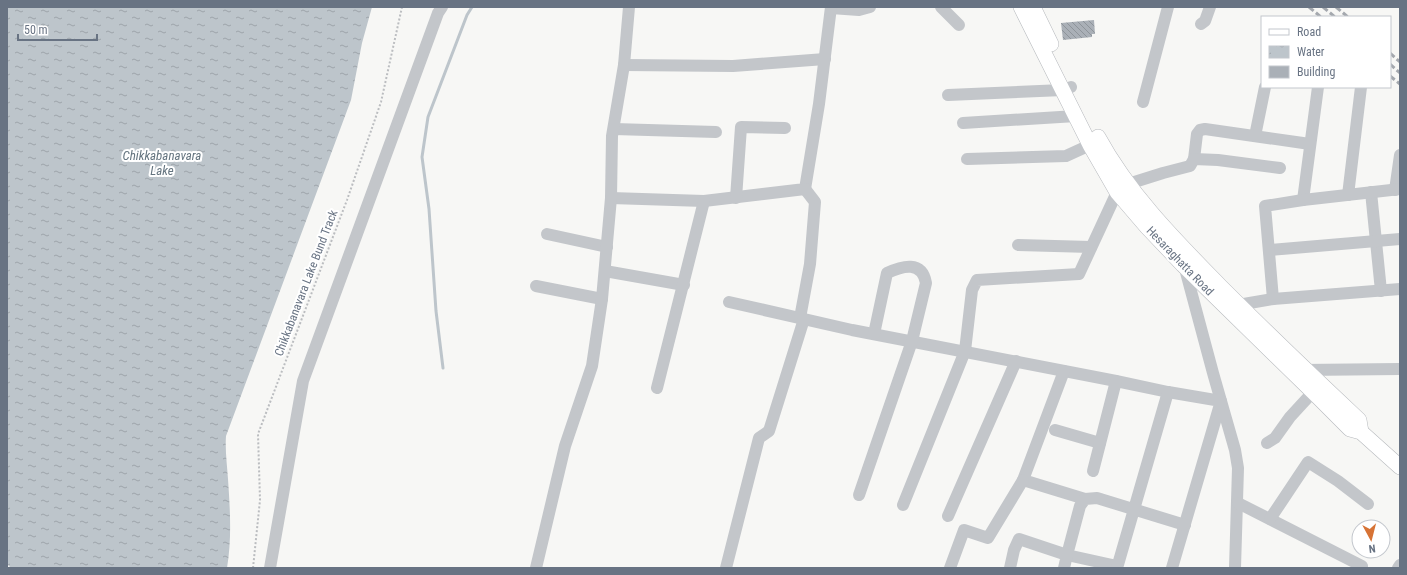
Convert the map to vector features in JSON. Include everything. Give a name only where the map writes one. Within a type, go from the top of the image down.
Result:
[{"type":"main road","points":[[1021,7],[1067,88],[1105,150],[1123,188]]},
{"type":"main road","points":[[1033,7],[1067,88],[1076,116],[1090,145],[1123,188],[1176,242],[1187,261],[1232,306],[1290,370],[1350,429],[1361,432],[1400,467]]},
{"type":"main road","points":[[1232,306],[1306,370],[1360,420],[1361,432]]},
{"type":"street","points":[[270,568],[303,381],[438,13],[442,7]]},
{"type":"street","points":[[536,568],[565,446],[592,366],[605,271],[611,198],[612,136],[624,65],[629,7]]},
{"type":"street","points":[[726,568],[759,438],[769,431],[802,318],[810,264],[815,202],[805,189],[819,104],[831,7],[858,10],[870,7]]},
{"type":"street","points":[[941,7],[959,25]]},
{"type":"street","points":[[1143,102],[1168,7]]},
{"type":"street","points":[[1201,24],[1205,21],[1210,7]]},
{"type":"street","points":[[624,65],[733,66],[825,59]]},
{"type":"street","points":[[948,95],[1067,88]]},
{"type":"street","points":[[1255,136],[1265,88]]},
{"type":"street","points":[[1303,200],[1318,88]]},
{"type":"street","points":[[1348,195],[1361,88]]},
{"type":"street","points":[[963,124],[1076,116]]},
{"type":"street","points":[[736,198],[741,127],[786,128]]},
{"type":"street","points":[[614,129],[716,132]]},
{"type":"street","points":[[903,505],[964,351],[972,290],[978,280],[1079,274],[1123,188],[1163,173],[1190,166],[1194,159],[1197,134],[1200,130],[1205,129],[1310,144]]},
{"type":"street","points":[[967,160],[1066,156],[1090,145]]},
{"type":"street","points":[[1274,299],[1265,206],[1303,200],[1398,190],[1400,155]]},
{"type":"street","points":[[1194,159],[1218,160],[1280,168]]},
{"type":"street","points":[[611,198],[704,201],[805,189]]},
{"type":"street","points":[[1371,192],[1381,291]]},
{"type":"street","points":[[657,388],[704,201]]},
{"type":"street","points":[[547,234],[607,247]]},
{"type":"street","points":[[1269,250],[1400,239]]},
{"type":"street","points":[[1018,244],[1091,248]]},
{"type":"street","points":[[1187,261],[1221,401],[1236,450],[1238,468],[1238,503],[1235,568]]},
{"type":"street","points":[[859,496],[912,341],[926,283],[925,276],[921,271],[911,266],[898,268],[887,273],[874,334]]},
{"type":"street","points":[[605,271],[684,285]]},
{"type":"street","points":[[536,286],[602,299]]},
{"type":"street","points":[[1232,306],[1274,299],[1400,289]]},
{"type":"street","points":[[729,302],[874,334],[1168,392],[1221,401]]},
{"type":"street","points":[[948,516],[1016,361]]},
{"type":"street","points":[[1290,370],[1400,369]]},
{"type":"street","points":[[950,568],[964,530],[988,538],[1023,480],[1064,371]]},
{"type":"street","points":[[1092,471],[1116,381]]},
{"type":"street","points":[[1010,568],[1014,550],[1020,539],[1067,555],[1117,567],[1168,392]]},
{"type":"street","points":[[1267,443],[1276,438],[1290,417],[1312,392]]},
{"type":"street","points":[[1172,568],[1221,401]]},
{"type":"street","points":[[1055,430],[1100,443]]},
{"type":"street","points":[[1270,519],[1308,462],[1338,481],[1368,504]]},
{"type":"street","points":[[1023,480],[1085,498],[1097,498],[1185,525]]},
{"type":"street","points":[[1064,568],[1080,506],[1085,498]]},
{"type":"street","points":[[1238,503],[1362,566]]},
{"type":"path","name":"Chikkabanavara Lake Bund Track","points":[[253,568],[260,500],[258,434],[347,200],[381,102],[402,7]]},
{"type":"water","name":"Chikkabanavara Lake","points":[[7,7],[372,7],[362,43],[351,100],[226,436],[230,524],[230,546],[227,568],[11,568],[7,564]]},
{"type":"building","points":[[1094,20],[1095,34],[1092,34],[1092,37],[1063,40],[1061,23]]},
{"type":"waterway","points":[[443,368],[436,311],[429,209],[422,157],[428,117],[467,15],[472,7]]},
{"type":"railway","points":[[1309,7],[1320,16]]},
{"type":"railway","points":[[1323,7],[1334,16]]},
{"type":"railway","points":[[1336,7],[1347,16]]},
{"type":"railway","points":[[1391,54],[1400,62]]},
{"type":"railway","points":[[1391,65],[1400,73]]},
{"type":"railway","points":[[1391,77],[1400,84]]}]
